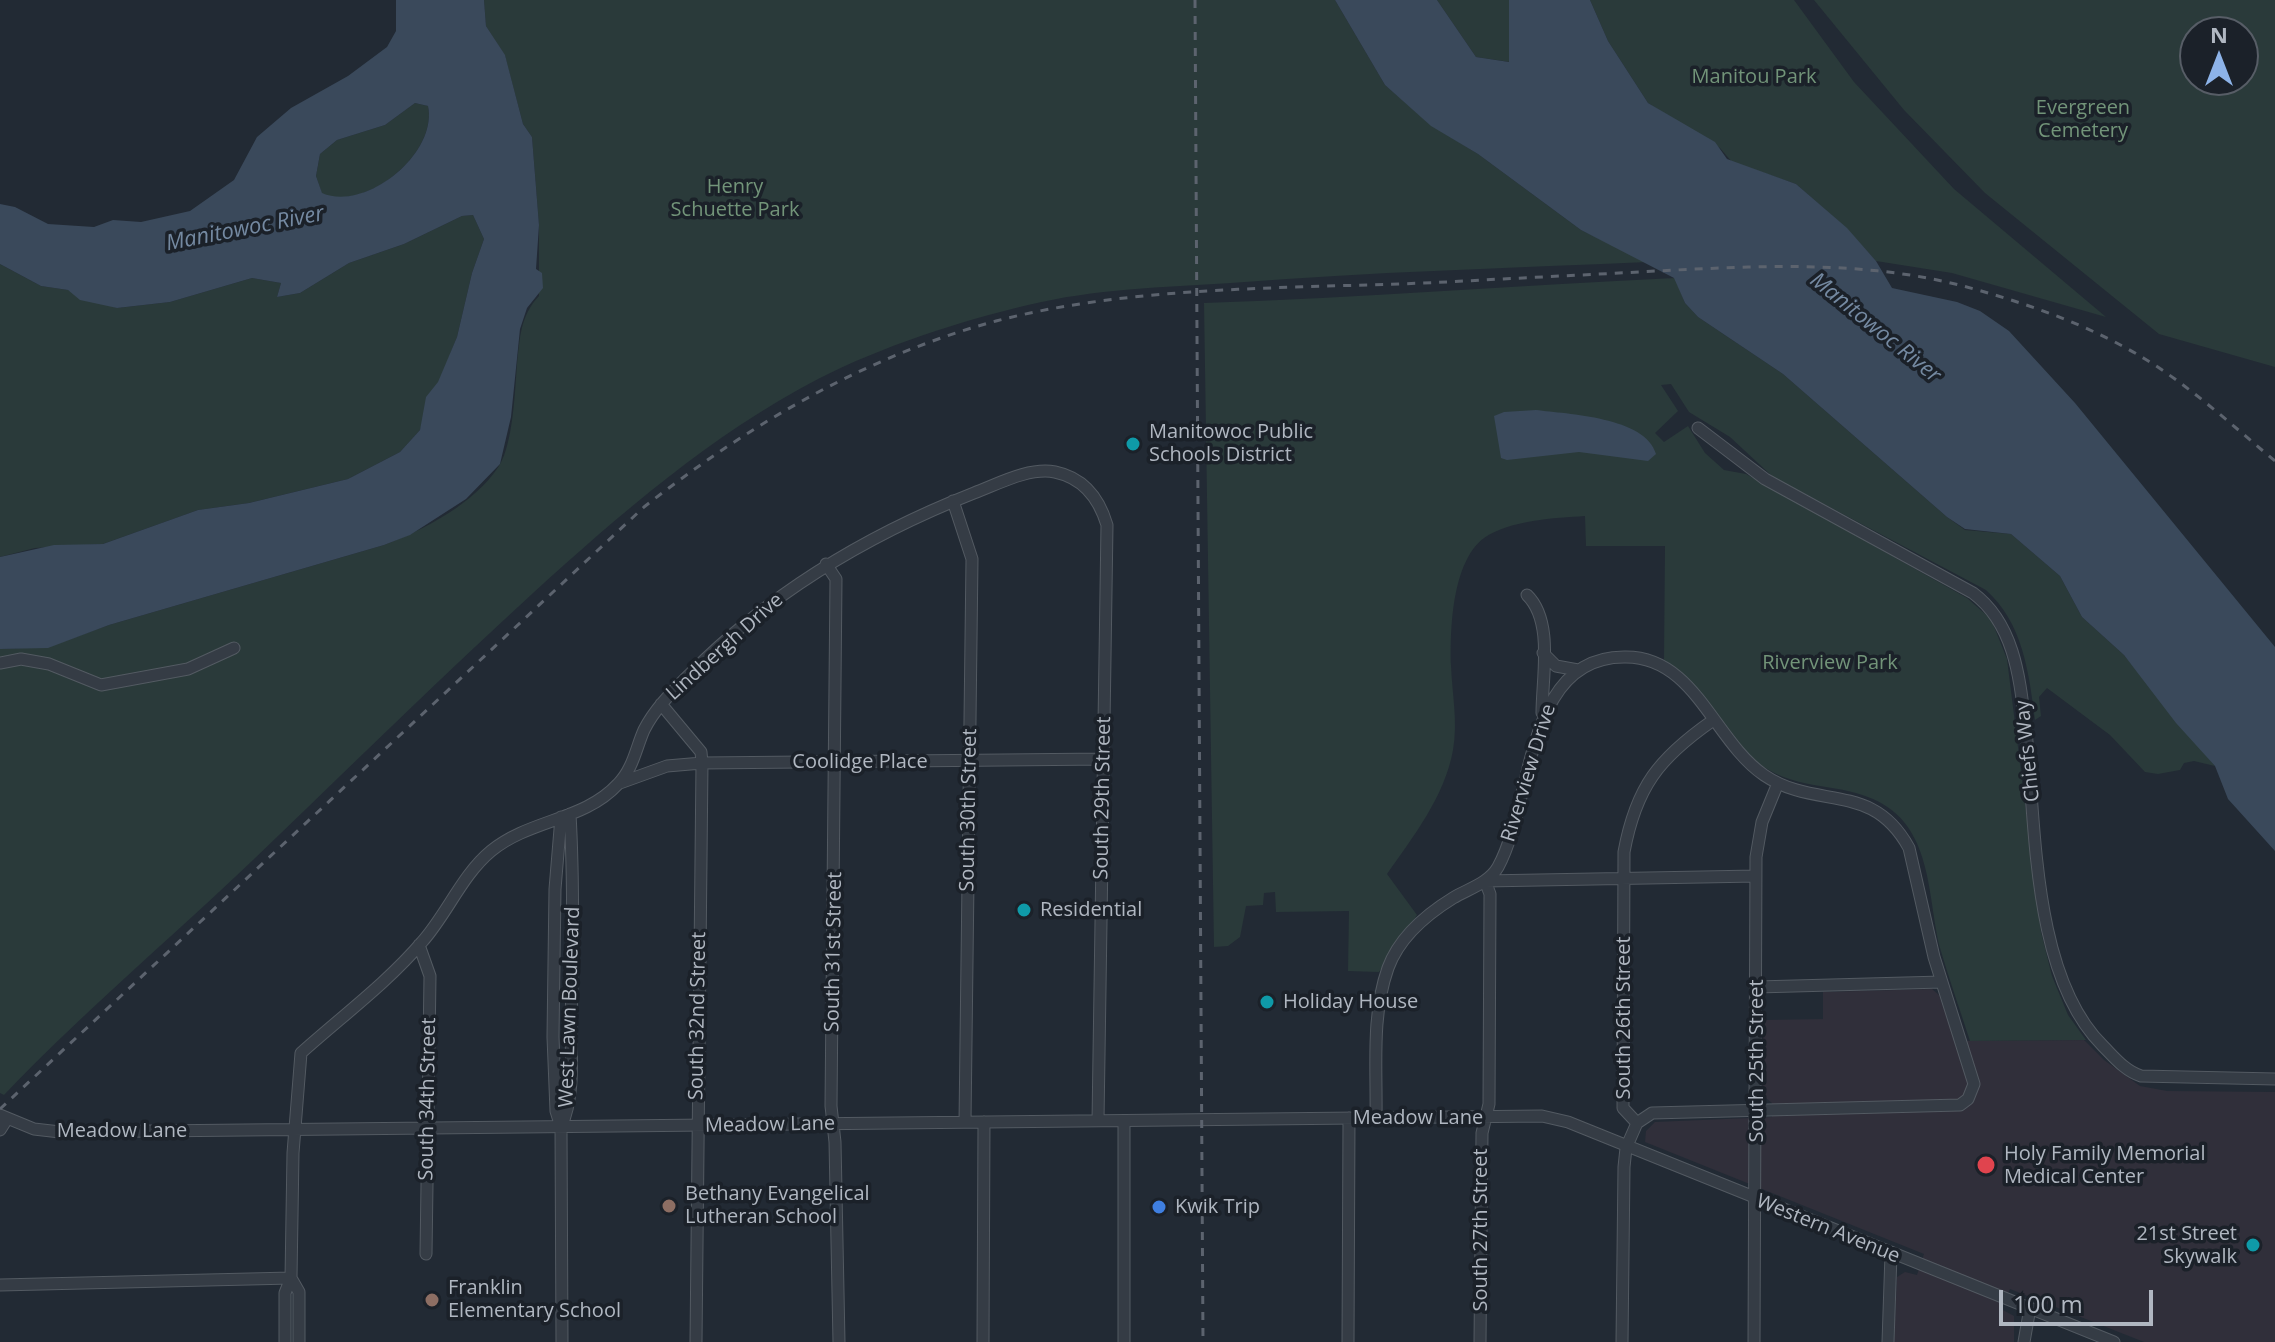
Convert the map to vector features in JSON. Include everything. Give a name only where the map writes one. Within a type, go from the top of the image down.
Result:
[{"type":"street","name":"Chiefs Way","points":[[1698,428],[1765,479],[1973,593],[1997,617],[2008,641],[2021,686],[2051,947],[2069,997],[2091,1034],[2129,1071],[2141,1076],[2275,1079]]},
{"type":"street","name":"Lindbergh Drive","points":[[294,1130],[301,1053],[419,945],[489,853],[525,828],[596,804],[620,783],[635,758],[644,730],[661,704],[740,629],[826,564],[868,539],[953,501],[1031,473],[1052,471],[1082,484]]},
{"type":"street","name":"South 29th Street","points":[[1082,484],[1101,505],[1107,525],[1098,1121]]},
{"type":"street","name":"South 30th Street","points":[[953,501],[972,559],[965,1122]]},
{"type":"street","name":"South 31st Street","points":[[826,564],[836,579],[832,1124],[839,1342]]},
{"type":"street","points":[[1527,595],[1539,606],[1543,653],[1542,724]]},
{"type":"street","points":[[0,663],[21,659],[49,664],[101,685],[188,669],[234,648]]},
{"type":"street","points":[[1543,653],[1556,666],[1578,670],[1609,658],[1646,659],[1674,673],[1694,693],[1740,755],[1778,783],[1864,803],[1878,811],[1900,832],[1912,861],[1942,982],[1973,1075],[1973,1087],[1968,1099],[1960,1105],[1652,1113],[1637,1123]]},
{"type":"street","name":"Riverview Drive","points":[[1376,1118],[1377,1015],[1389,966],[1414,928],[1497,870],[1542,724],[1554,695],[1578,670]]},
{"type":"street","points":[[661,704],[701,752],[702,763]]},
{"type":"street","name":"South 26th Street","points":[[1622,1342],[1626,1148],[1637,1123],[1623,1108],[1623,880],[1630,818],[1644,786],[1678,744],[1712,721]]},
{"type":"street","name":"Coolidge Place","points":[[620,783],[667,766],[702,763],[1104,759]]},
{"type":"street","name":"South 32nd Street","points":[[696,1342],[702,763]]},
{"type":"street","name":"South 25th Street","points":[[1754,1342],[1756,876],[1762,822],[1778,783]]},
{"type":"street","name":"West Lawn Boulevard","points":[[561,1127],[556,1111],[553,1037],[555,889],[566,816]]},
{"type":"street","name":"West Lawn Boulevard","points":[[561,1127],[568,1111],[575,888],[566,816]]},
{"type":"street","points":[[1485,881],[1756,876]]},
{"type":"street","name":"South 27th Street","points":[[1480,1342],[1482,1133],[1487,1117],[1490,894],[1485,881]]},
{"type":"street","name":"South 34th Street","points":[[419,945],[430,976],[426,1254]]},
{"type":"street","points":[[1757,987],[1942,982]]},
{"type":"street","name":"Meadow Lane","points":[[3,1117],[60,1132],[1542,1116]]},
{"type":"street","name":"Western Avenue","points":[[1542,1116],[1568,1122],[1757,1201],[2114,1342]]},
{"type":"street","points":[[0,1130],[3,1117]]},
{"type":"street","points":[[1348,1342],[1352,1130],[1349,1118]]},
{"type":"street","points":[[1124,1121],[1124,1342]]},
{"type":"street","points":[[983,1342],[984,1122]]},
{"type":"street","points":[[561,1127],[562,1342]]},
{"type":"street","points":[[285,1342],[285,1293],[291,1278],[294,1130]]},
{"type":"street","points":[[1888,1342],[1891,1254]]},
{"type":"street","points":[[0,1285],[291,1278]]},
{"type":"street","points":[[291,1278],[299,1292],[299,1342]]},
{"type":"street","points":[[2024,1342],[2030,1308]]},
{"type":"shaded area","name":"Holy Family Memorial Medical Center","points":[[1932,989],[1939,995],[1955,1041],[2084,1040],[2104,1060],[2140,1086],[2167,1091],[2275,1092],[2275,1342],[2144,1342],[2010,1289],[2001,1309],[2014,1316],[2014,1342],[1894,1342],[1897,1277],[1905,1272],[1917,1275],[1924,1254],[1645,1142],[1646,1131],[1655,1122],[1772,1117],[1772,1103],[1762,1095],[1763,1020],[1823,1019],[1823,992]]},
{"type":"green space","name":"Henry Schuette Park","points":[[484,0],[1335,0],[1385,85],[1431,125],[1478,154],[1581,230],[1648,262],[1335,276],[1078,295],[947,327],[868,356],[818,379],[704,450],[599,534],[71,1028],[4,1095],[0,1093],[0,649],[48,647],[109,625],[384,545],[432,523],[463,503],[489,479],[504,456],[512,417],[522,328],[528,311],[539,296],[539,225],[532,137],[523,124],[505,56],[486,26]]},
{"type":"green space","points":[[1437,0],[1509,0],[1510,62],[1476,57]]},
{"type":"green space","name":"Manitou Park","points":[[1590,0],[1794,0],[1854,82],[1954,189],[2106,317],[1952,273],[1876,261],[1846,228],[1796,184],[1732,162],[1720,148],[1648,103],[1608,41]]},
{"type":"green space","name":"Evergreen Cemetery","points":[[1814,0],[2275,0],[2275,367],[2159,334],[1985,193],[1904,110]]},
{"type":"green space","points":[[415,103],[428,106],[428,124],[422,143],[395,175],[358,195],[339,197],[322,194],[316,176],[320,154],[337,140],[385,125]]},
{"type":"green space","points":[[473,215],[484,239],[472,273],[457,337],[420,430],[400,452],[348,479],[249,503],[198,510],[103,544],[35,548],[0,557],[0,264],[41,286],[68,290],[117,308],[170,302],[252,278],[281,283],[277,297],[300,293],[349,263],[404,244],[462,216]]},
{"type":"green space","name":"Riverview Park","points":[[1675,278],[1685,303],[1698,317],[1783,374],[1947,517],[1965,530],[2011,534],[2060,576],[2082,617],[2124,655],[2215,766],[2194,761],[2184,763],[2180,770],[2158,774],[2145,772],[2110,735],[2047,688],[2039,697],[2041,716],[2035,720],[2027,667],[2016,633],[1998,603],[1986,590],[1773,477],[1730,437],[1689,412],[1671,384],[1661,385],[1678,411],[1655,433],[1664,442],[1688,426],[1705,453],[1724,470],[1746,474],[1967,598],[1991,619],[2007,659],[2041,932],[2052,976],[2068,1015],[2086,1040],[1970,1041],[1940,948],[1924,863],[1907,826],[1893,811],[1873,799],[1783,777],[1753,759],[1740,747],[1690,682],[1664,660],[1665,546],[1586,546],[1585,516],[1507,527],[1484,538],[1465,563],[1455,597],[1451,633],[1455,718],[1453,750],[1435,800],[1387,874],[1417,915],[1379,972],[1348,971],[1349,911],[1276,912],[1275,892],[1264,893],[1263,905],[1246,906],[1240,937],[1228,946],[1214,947],[1204,303]]},
{"type":"water","name":"Manitowoc River","points":[[396,0],[484,0],[486,26],[505,55],[523,124],[532,137],[539,225],[536,269],[542,273],[543,288],[527,308],[520,329],[511,417],[500,464],[466,499],[410,535],[384,545],[109,625],[48,648],[0,649],[0,557],[54,545],[103,544],[198,510],[249,503],[348,479],[400,452],[420,430],[426,397],[438,382],[457,337],[472,273],[484,239],[473,215],[462,216],[404,244],[349,263],[300,293],[277,297],[281,283],[252,278],[170,302],[117,308],[80,300],[68,290],[41,286],[0,264],[0,204],[15,207],[48,224],[94,227],[113,220],[141,222],[190,211],[234,180],[257,137],[291,108],[348,76],[387,47],[396,31]],"holes":[[[415,103],[428,106],[428,124],[422,143],[395,175],[358,194],[339,197],[322,193],[316,176],[320,154],[337,140],[385,125]]]},
{"type":"water","name":"Manitowoc River","points":[[1335,0],[1437,0],[1476,57],[1509,62],[1509,0],[1590,0],[1608,41],[1648,103],[1715,142],[1727,159],[1796,184],[1847,228],[1876,261],[1892,288],[1957,302],[1980,311],[2009,331],[2075,403],[2275,647],[2275,851],[2228,799],[2215,766],[2176,723],[2124,655],[2082,617],[2060,576],[2011,534],[1965,529],[1947,517],[1783,374],[1698,317],[1685,303],[1674,278],[1581,230],[1478,154],[1431,126],[1385,85]]},
{"type":"water","points":[[1536,410],[1585,416],[1622,425],[1649,442],[1656,454],[1648,461],[1579,452],[1507,460],[1501,458],[1494,416],[1504,412]]},
{"type":"railway","points":[[1195,0],[1203,1342]]},
{"type":"railway","points":[[0,1109],[644,507],[725,448],[811,396],[901,353],[996,321],[1106,300],[1220,290],[1732,268],[1808,267],[1884,272],[1983,291],[2031,306],[2101,335],[2179,382],[2275,461]]},
{"type":"place","name":"Manitowoc Public Schools District","points":[[1133,444]]},
{"type":"place","name":"Residential","points":[[1024,910]]},
{"type":"place","name":"Holiday House","points":[[1267,1002]]},
{"type":"place","name":"Holy Family Memorial Medical Center","points":[[1986,1165]]},
{"type":"place","name":"Bethany Evangelical Lutheran School","points":[[669,1206]]},
{"type":"place","name":"Kwik Trip","points":[[1159,1207]]},
{"type":"place","name":"21st Street Skywalk","points":[[2253,1245]]},
{"type":"place","name":"Franklin Elementary School","points":[[432,1300]]}]
